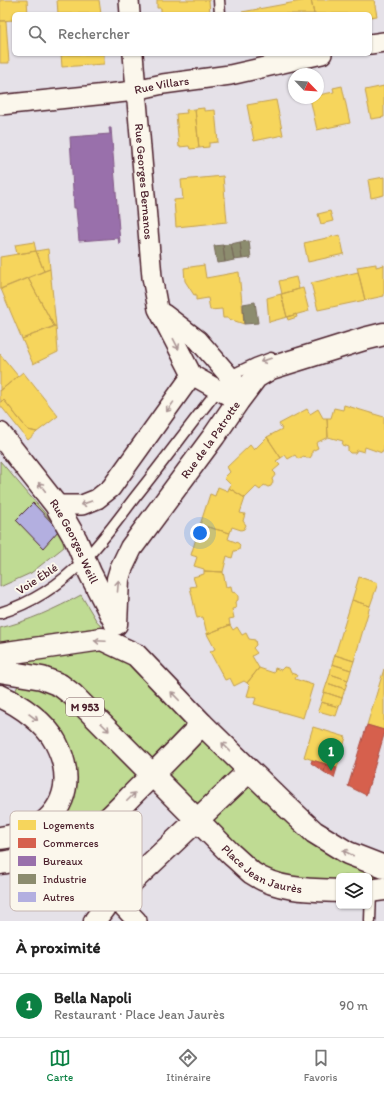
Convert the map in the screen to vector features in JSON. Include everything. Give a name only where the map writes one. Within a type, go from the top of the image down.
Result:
[{"type":"main road","name":"Rue de la Patrotte","points":[[116,624],[118,579],[131,548],[256,377],[271,368],[384,334]]},
{"type":"main road","name":"Rue Georges Weill","points":[[0,434],[56,505],[76,540],[84,560],[116,624],[136,655]]},
{"type":"main road","points":[[0,654],[102,639],[136,655],[249,771],[314,832],[348,853],[384,867]]},
{"type":"main road","name":"M 953","points":[[0,671],[42,678],[60,685],[73,695],[152,775]]},
{"type":"main road","points":[[0,696],[11,701],[38,720],[56,742],[64,765],[67,783],[62,800],[54,811]]},
{"type":"main road","points":[[115,811],[202,724]]},
{"type":"main road","points":[[142,873],[249,771]]},
{"type":"main road","name":"Place Jean Jaurès","points":[[152,775],[252,872],[271,883],[311,890],[336,891]]},
{"type":"main road","points":[[0,838],[10,837]]},
{"type":"main road","points":[[0,863],[10,861]]},
{"type":"main road","points":[[95,921],[102,911]]},
{"type":"street","points":[[129,0],[130,12]]},
{"type":"street","points":[[372,44],[384,42]]},
{"type":"street","name":"Rue Georges Bernanos","points":[[133,56],[152,277],[158,309],[192,375]]},
{"type":"street","name":"Rue Villars","points":[[0,105],[136,90],[163,84],[230,75],[313,56]]},
{"type":"street","points":[[158,309],[198,340],[230,376],[241,397]]},
{"type":"street","points":[[56,505],[82,505],[97,499],[111,488],[192,375],[218,390],[241,397]]},
{"type":"street","points":[[127,911],[137,921]]},
{"type":"lane","points":[[219,0],[220,12]]},
{"type":"lane","points":[[335,337],[384,324]]},
{"type":"lane","name":"Rue de la Patrotte","points":[[84,560],[127,508],[230,376],[255,364],[299,349]]},
{"type":"lane","name":"Voie Éblé","points":[[0,613],[13,609],[39,596],[61,581],[84,560]]},
{"type":"lane","points":[[370,921],[375,890]]},
{"type":"green space","points":[[0,461],[61,532],[64,547],[31,573],[0,587]]},
{"type":"green space","points":[[81,595],[102,627],[0,642],[0,628],[42,614]]},
{"type":"green space","points":[[112,643],[282,802],[384,867],[384,889],[372,891],[372,873],[336,873],[336,891],[271,883],[152,775],[126,801],[110,811],[52,811],[64,765],[11,701],[23,674],[10,652]]},
{"type":"building: Logements","points":[[0,0],[27,0],[28,12],[12,12],[12,20],[0,21]]},
{"type":"building: Logements","points":[[57,0],[99,0],[101,12],[58,12]]},
{"type":"building: Logements","points":[[157,0],[209,0],[210,12],[161,12],[161,8],[157,8]]},
{"type":"building: Logements","points":[[311,0],[314,12],[242,12]]},
{"type":"building: Logements","points":[[311,0],[374,0],[377,16],[372,17],[372,12],[314,12]]},
{"type":"building: Logements","points":[[0,21],[6,21],[9,63],[0,63]]},
{"type":"building: Logements","points":[[61,56],[104,56],[104,64],[62,67]]},
{"type":"building: Logements","points":[[342,86],[350,123],[317,130],[311,104],[324,104],[324,94],[334,92],[333,88]]},
{"type":"building: Logements","points":[[384,86],[384,117],[371,119],[365,90]]},
{"type":"building: Logements","points":[[276,100],[283,135],[254,141],[247,105]]},
{"type":"building: Logements","points":[[204,108],[204,111],[215,110],[218,142],[209,143],[209,147],[199,148],[195,109]]},
{"type":"building: Logements","points":[[195,109],[199,148],[190,149],[189,146],[179,147],[176,114],[187,113],[186,110]]},
{"type":"building: Logements","points":[[223,176],[227,222],[176,227],[174,200],[183,199],[181,180]]},
{"type":"building: Logements","points":[[384,177],[384,195],[371,198],[368,180]]},
{"type":"building: Logements","points":[[330,211],[333,221],[321,224],[318,214]]},
{"type":"building: Logements","points":[[340,235],[344,254],[308,262],[304,243]]},
{"type":"building: Logements","points":[[34,242],[36,251],[17,254],[15,245]]},
{"type":"building: Logements","points":[[48,249],[50,269],[44,271],[36,251]]},
{"type":"building: Logements","points":[[36,251],[44,271],[0,289],[0,257]]},
{"type":"building: Logements","points":[[376,264],[376,267],[384,265],[384,296],[365,300],[357,267]]},
{"type":"building: Logements","points":[[204,265],[206,278],[239,272],[244,324],[229,318],[223,318],[222,309],[210,310],[208,298],[196,300],[196,294],[194,295],[185,281],[184,268]]},
{"type":"building: Logements","points":[[50,269],[56,326],[54,326],[28,278]]},
{"type":"building: Logements","points":[[358,272],[365,300],[318,310],[311,283]]},
{"type":"building: Logements","points":[[296,277],[299,289],[282,294],[279,281]]},
{"type":"building: Logements","points":[[28,278],[54,326],[22,339],[1,289]]},
{"type":"building: Logements","points":[[303,288],[309,311],[287,317],[281,294]]},
{"type":"building: Logements","points":[[281,294],[287,317],[269,322],[267,298]]},
{"type":"building: Logements","points":[[296,314],[297,317],[288,320],[287,317]]},
{"type":"building: Logements","points":[[56,326],[58,352],[33,364],[22,339]]},
{"type":"building: Logements","points":[[0,354],[18,376],[0,391]]},
{"type":"building: Logements","points":[[23,372],[58,416],[37,432],[28,430],[4,400],[2,402],[0,399],[0,391]]},
{"type":"building: Logements","points":[[4,400],[28,430],[37,432],[28,440],[0,405],[0,401],[2,402]]},
{"type":"building: Logements","points":[[344,405],[384,417],[384,447],[382,453],[365,447],[364,452],[357,450],[355,453],[350,453],[348,451],[348,447],[342,445],[343,441],[328,437],[327,418],[331,418],[334,408],[343,410]]},
{"type":"building: Logements","points":[[307,409],[310,414],[318,409],[323,418],[327,418],[328,437],[316,443],[318,448],[312,451],[310,458],[306,458],[304,456],[298,459],[295,455],[288,459],[285,455],[281,458],[267,437],[282,429],[279,424]]},
{"type":"building: Logements","points":[[267,437],[281,458],[276,461],[280,465],[273,471],[276,474],[272,479],[273,482],[271,486],[268,487],[264,485],[260,490],[256,487],[245,498],[229,488],[231,485],[224,478],[230,472],[227,467],[250,445],[254,450]]},
{"type":"building: Logements","points":[[218,487],[228,491],[229,488],[245,498],[240,513],[245,514],[243,521],[246,525],[244,529],[241,530],[232,527],[230,533],[200,525],[210,494],[215,496]]},
{"type":"building: Logements","points":[[200,525],[230,533],[228,539],[240,545],[239,550],[234,551],[232,558],[227,556],[223,572],[204,571],[204,569],[194,566],[197,557],[191,555]]},
{"type":"building: Logements","points":[[204,571],[223,572],[226,587],[231,586],[232,592],[236,593],[238,596],[238,600],[235,602],[236,608],[232,609],[234,618],[229,619],[230,625],[207,634],[203,617],[197,618],[190,587],[196,586],[193,577],[204,574]]},
{"type":"building: Logements","points":[[359,577],[378,583],[370,606],[352,600]]},
{"type":"building: Logements","points":[[352,600],[370,606],[354,661],[335,655]]},
{"type":"building: Logements","points":[[230,625],[233,630],[237,627],[242,635],[246,633],[249,639],[255,640],[256,645],[253,648],[257,653],[252,656],[259,668],[247,683],[244,681],[234,686],[230,678],[225,680],[210,652],[215,649],[207,634]]},
{"type":"building: Logements","points":[[335,655],[354,661],[351,670],[332,664]]},
{"type":"building: Logements","points":[[332,664],[351,670],[348,680],[330,674]]},
{"type":"building: Logements","points":[[284,667],[289,668],[291,673],[297,675],[295,679],[313,685],[303,718],[254,704],[256,698],[247,696],[250,686],[247,683],[259,668],[274,673],[275,668],[281,670]]},
{"type":"building: Logements","points":[[384,669],[384,730],[367,725]]},
{"type":"building: Logements","points":[[330,674],[348,680],[345,689],[327,683]]},
{"type":"building: Logements","points":[[327,683],[345,689],[342,698],[324,692]]},
{"type":"building: Logements","points":[[324,692],[342,698],[339,707],[321,702]]},
{"type":"building: Logements","points":[[321,702],[339,707],[336,716],[318,711]]},
{"type":"building: Logements","points":[[313,727],[346,737],[337,768],[304,757]]},
{"type":"building: Commerces","points":[[367,725],[384,730],[384,735],[366,795],[348,786]]},
{"type":"building: Commerces","points":[[312,760],[326,764],[324,772],[311,763]]},
{"type":"building: Commerces","points":[[326,764],[337,768],[334,778],[324,772]]},
{"type":"building: Bureaux","points":[[109,128],[111,128],[120,243],[119,244],[118,238],[79,241],[76,208],[74,208],[70,137],[110,134]]},
{"type":"building: Industrie","points":[[249,241],[251,258],[242,259],[240,242]]},
{"type":"building: Industrie","points":[[240,242],[242,259],[234,260],[231,244]]},
{"type":"building: Industrie","points":[[231,244],[234,260],[225,262],[223,245]]},
{"type":"building: Industrie","points":[[223,245],[225,262],[217,263],[214,246]]},
{"type":"building: Industrie","points":[[255,302],[258,323],[244,324],[243,304]]},
{"type":"building: Autres","points":[[33,503],[59,530],[43,548],[16,520]]},
{"type":"place","name":"Bella Napoli","points":[[331,771]]}]
